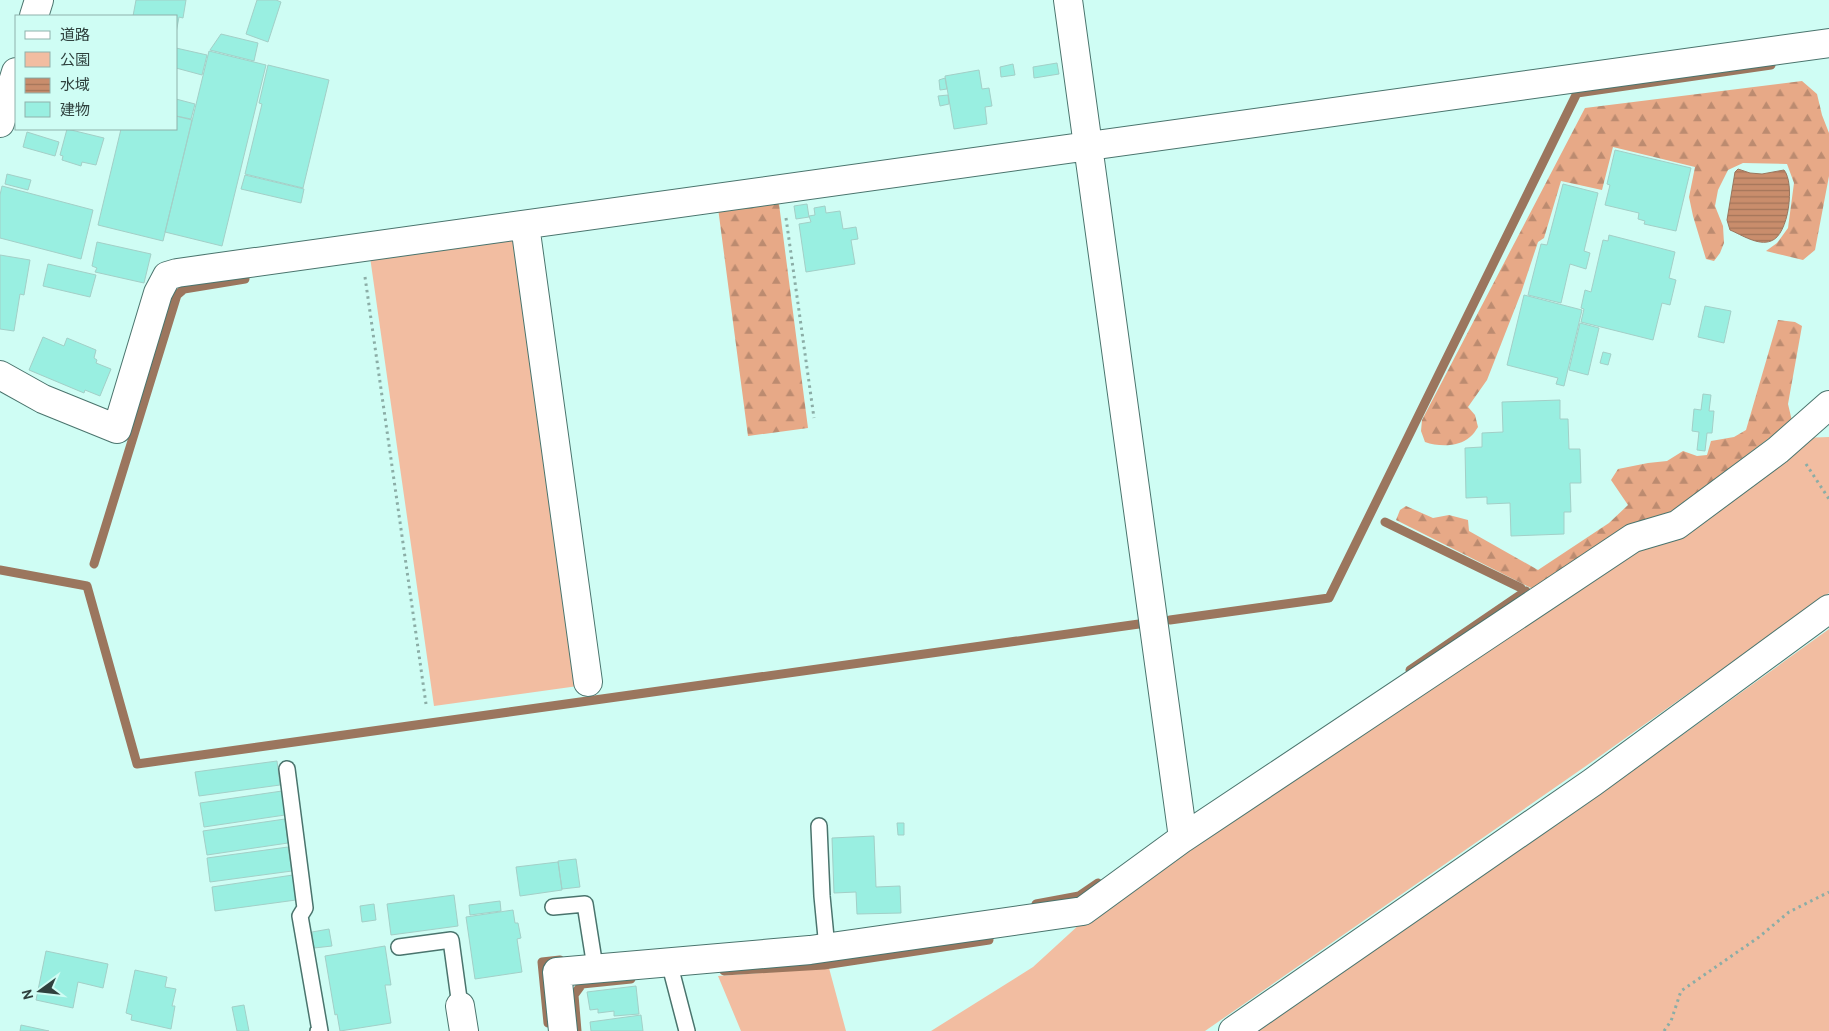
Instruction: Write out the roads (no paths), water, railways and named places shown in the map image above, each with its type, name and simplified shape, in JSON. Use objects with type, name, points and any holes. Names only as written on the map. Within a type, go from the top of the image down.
[{"type":"street","points":[[34,15],[39,0]]},
{"type":"street","points":[[1068,0],[1183,838]]},
{"type":"street","points":[[0,375],[43,399],[117,429],[158,294],[167,276],[177,273],[1829,43]]},
{"type":"street","points":[[0,123],[15,75]]},
{"type":"street","points":[[525,225],[588,682]]},
{"type":"street","points":[[562,1031],[557,972],[595,967],[827,948],[1083,910],[1183,838],[1633,538],[1677,525],[1790,440],[1829,406]]},
{"type":"street","points":[[1233,1031],[1593,782],[1829,609]]},
{"type":"lane","points":[[287,769],[305,908],[300,916],[320,1030],[318,1031]]},
{"type":"lane","points":[[819,826],[822,896],[827,948]]},
{"type":"lane","points":[[553,907],[585,904],[595,967]]},
{"type":"lane","points":[[399,947],[451,940],[462,1018]]},
{"type":"lane","points":[[670,962],[687,1031]]},
{"type":"water","points":[[1738,169],[1762,174],[1784,170],[1789,186],[1786,219],[1777,237],[1771,241],[1755,241],[1730,230],[1727,220],[1735,172]]},
{"type":"waterway","points":[[1170,620],[1329,598],[1577,93],[1771,65]]},
{"type":"waterway","points":[[94,564],[177,295],[184,289],[245,279]]},
{"type":"waterway","points":[[1385,522],[1521,588]]},
{"type":"waterway","points":[[0,570],[87,586],[137,764],[1139,624]]},
{"type":"waterway","points":[[1410,670],[1526,591]]},
{"type":"waterway","points":[[1036,904],[1079,896],[1098,883]]},
{"type":"waterway","points":[[724,971],[824,965],[989,940]]},
{"type":"waterway","points":[[548,1023],[542,962],[560,960]]},
{"type":"waterway","points":[[577,1031],[574,995],[582,984],[631,979]]}]
